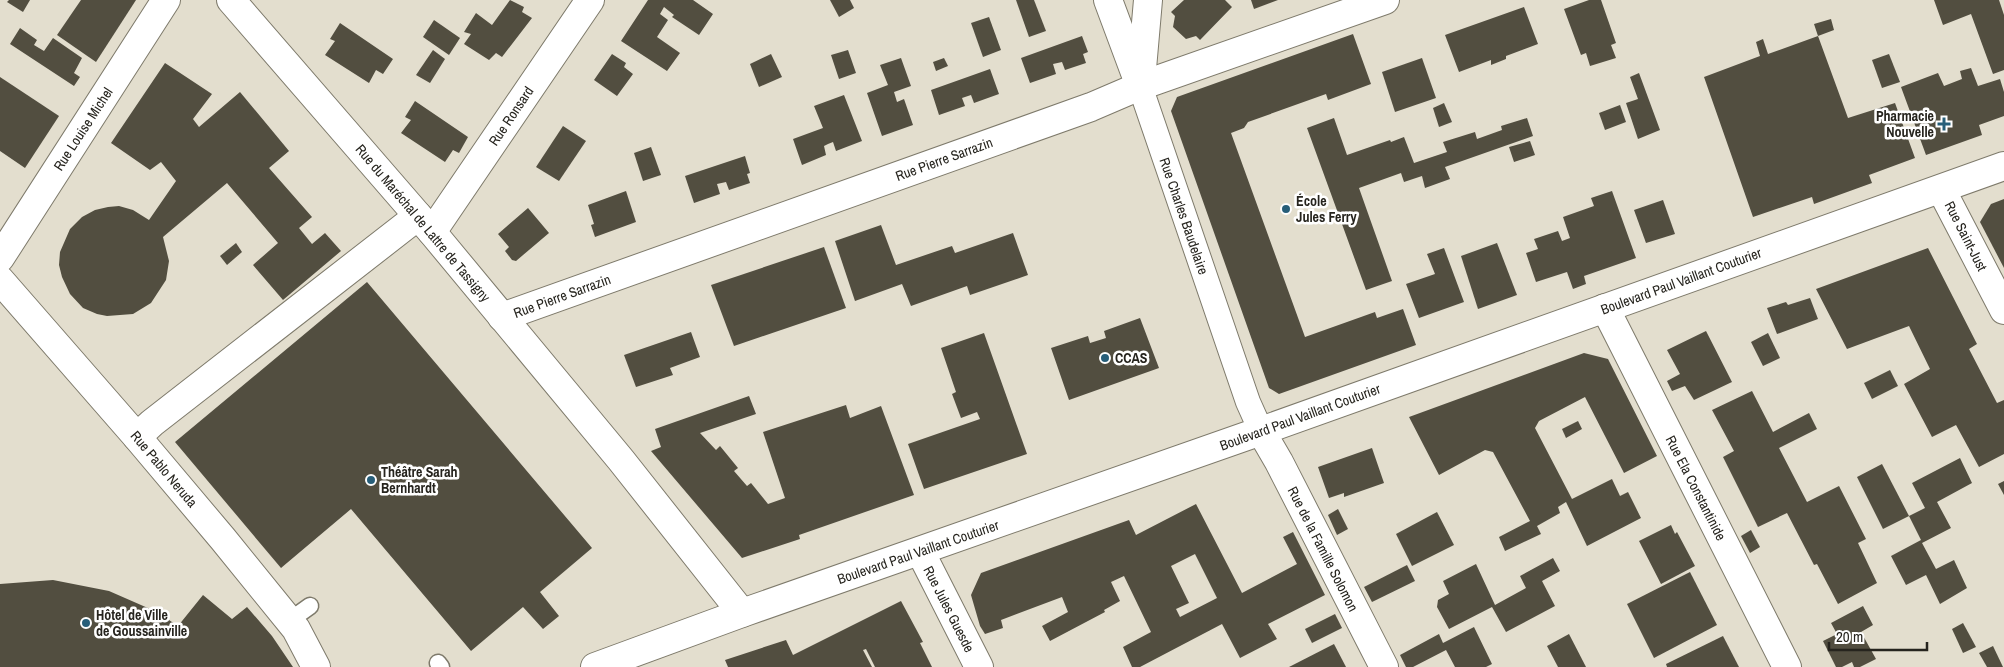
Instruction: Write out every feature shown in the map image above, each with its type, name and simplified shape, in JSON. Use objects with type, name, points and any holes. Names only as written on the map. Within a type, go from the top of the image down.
[{"type":"street","name":"Rue Louise Michel","points":[[0,258],[166,0]]},
{"type":"street","name":"Rue du Maréchal de Lattre de Tassigny","points":[[231,0],[425,224],[621,460],[742,613]]},
{"type":"street","name":"Rue Ronsard","points":[[137,437],[152,423],[425,224],[590,0]]},
{"type":"street","name":"Rue Charles Baudelaire","points":[[1108,0],[1140,86],[1248,402],[1261,431]]},
{"type":"street","points":[[1140,86],[1148,0]]},
{"type":"street","name":"Rue Pierre Sarrazin","points":[[502,317],[1091,107],[1140,86],[1385,0]]},
{"type":"street","name":"Boulevard Paul Vaillant Couturier","points":[[595,667],[742,613],[1261,431],[2004,166]]},
{"type":"street","name":"Rue Saint-Just","points":[[1941,189],[2004,310]]},
{"type":"street","name":"Rue Pablo Neruda","points":[[0,280],[137,437],[300,614],[316,667]]},
{"type":"street","name":"Rue Ela Constantinide","points":[[1605,308],[1787,667]]},
{"type":"street","name":"Rue de la Famille Solomon","points":[[1261,431],[1279,462],[1384,667]]},
{"type":"street","name":"Rue Jules Guesde","points":[[920,551],[979,667]]},
{"type":"building","points":[[9,0],[30,0],[23,12],[7,2]]},
{"type":"building","points":[[81,0],[136,0],[96,62],[57,35]]},
{"type":"building","points":[[510,0],[524,7],[522,12],[532,18],[502,57],[496,53],[489,60],[464,44],[471,34],[464,32],[476,13],[492,25]]},
{"type":"building","points":[[648,0],[693,0],[713,14],[699,35],[672,17],[674,15],[664,7],[660,14],[668,20],[657,37],[680,53],[667,71],[621,41]]},
{"type":"building","points":[[830,0],[850,0],[854,8],[839,17]]},
{"type":"building","points":[[1016,0],[1034,0],[1046,31],[1029,37]]},
{"type":"building","points":[[1184,0],[1225,0],[1232,7],[1200,40],[1196,36],[1186,39],[1173,27],[1175,16],[1171,12]]},
{"type":"building","points":[[1251,0],[1278,0],[1254,9]]},
{"type":"building","points":[[1589,0],[1601,0],[1616,43],[1611,45],[1616,58],[1590,66],[1586,53],[1581,55],[1564,9]]},
{"type":"building","points":[[1934,0],[1999,0],[2004,15],[2004,70],[1993,74],[1971,14],[1943,25]]},
{"type":"building","points":[[1524,7],[1538,44],[1506,56],[1506,59],[1491,65],[1491,60],[1459,72],[1445,35]]},
{"type":"building","points":[[989,17],[1001,50],[983,57],[971,23]]},
{"type":"building","points":[[1831,19],[1834,30],[1818,36],[1814,24]]},
{"type":"building","points":[[434,20],[460,38],[449,55],[423,37]]},
{"type":"building","points":[[340,23],[393,59],[383,74],[376,70],[369,83],[325,55],[335,41],[330,39]]},
{"type":"building","points":[[20,28],[37,40],[34,45],[44,51],[53,38],[82,58],[74,73],[80,77],[74,86],[10,44]]},
{"type":"building","points":[[1353,34],[1371,84],[1328,100],[1326,94],[1248,122],[1244,128],[1231,133],[1305,337],[1375,312],[1377,318],[1403,309],[1416,345],[1279,394],[1269,388],[1171,111],[1177,97]]},
{"type":"building","points":[[1082,36],[1088,52],[1083,54],[1086,63],[1065,70],[1062,62],[1053,64],[1056,74],[1030,83],[1021,58]]},
{"type":"building","points":[[1818,36],[1848,118],[1895,103],[1915,158],[1869,175],[1872,183],[1814,204],[1812,197],[1753,217],[1704,77],[1760,56],[1756,42],[1763,39],[1768,54]]},
{"type":"building","points":[[433,50],[445,59],[430,83],[416,75]]},
{"type":"building","points":[[848,50],[856,73],[839,79],[831,55]]},
{"type":"building","points":[[612,54],[626,63],[624,67],[633,74],[617,96],[594,80]]},
{"type":"building","points":[[771,54],[782,77],[759,87],[750,64]]},
{"type":"building","points":[[1889,54],[1900,82],[1882,88],[1872,60]]},
{"type":"building","points":[[901,58],[911,86],[894,92],[897,102],[904,99],[913,125],[882,136],[867,93],[888,85],[880,65]]},
{"type":"building","points":[[944,58],[948,66],[936,71],[933,62]]},
{"type":"building","points":[[1422,58],[1436,98],[1395,112],[1382,72]]},
{"type":"building","points":[[165,63],[212,94],[193,119],[199,127],[240,92],[289,151],[269,168],[312,217],[299,228],[312,244],[325,233],[341,251],[283,300],[253,265],[278,243],[227,183],[163,237],[169,261],[166,280],[151,303],[133,314],[107,316],[83,308],[70,294],[59,265],[60,252],[70,229],[82,217],[95,210],[108,207],[119,206],[133,210],[149,220],[176,181],[161,162],[150,170],[111,143]]},
{"type":"building","points":[[1971,68],[1978,86],[2000,79],[2004,92],[2004,116],[1979,125],[1982,135],[1926,155],[1901,87],[1938,73],[1944,86],[1962,79],[1960,71]]},
{"type":"building","points":[[990,69],[999,94],[974,103],[971,95],[962,98],[965,106],[939,115],[931,90]]},
{"type":"building","points":[[1639,73],[1660,130],[1638,139],[1626,103],[1638,99],[1630,77]]},
{"type":"building","points":[[0,77],[59,116],[25,168],[0,151]]},
{"type":"building","points":[[844,95],[862,141],[836,151],[833,142],[824,146],[826,155],[802,165],[793,139],[823,128],[814,106]]},
{"type":"building","points":[[415,101],[468,137],[459,153],[453,150],[445,162],[401,133],[411,120],[405,117]]},
{"type":"building","points":[[1444,103],[1452,122],[1439,127],[1433,108]]},
{"type":"building","points":[[1620,105],[1626,122],[1605,130],[1599,113]]},
{"type":"building","points":[[1334,118],[1347,155],[1404,137],[1414,163],[1447,152],[1443,142],[1475,132],[1477,139],[1502,130],[1501,126],[1527,118],[1533,136],[1445,167],[1450,179],[1425,188],[1422,176],[1404,182],[1401,173],[1359,188],[1392,281],[1366,290],[1307,128]]},
{"type":"building","points":[[563,126],[586,141],[559,181],[536,167]]},
{"type":"building","points":[[1530,141],[1535,155],[1514,162],[1509,147]]},
{"type":"building","points":[[651,147],[661,175],[643,181],[634,153]]},
{"type":"building","points":[[745,156],[750,173],[747,174],[750,183],[729,190],[726,182],[717,184],[720,194],[694,203],[685,176]]},
{"type":"building","points":[[626,191],[636,222],[595,237],[591,225],[594,224],[588,205]]},
{"type":"building","points":[[1612,191],[1636,258],[1584,276],[1586,284],[1573,289],[1567,272],[1536,282],[1526,253],[1538,249],[1534,239],[1558,231],[1562,241],[1570,238],[1563,217],[1594,206],[1591,198]]},
{"type":"building","points":[[2004,199],[2004,268],[1980,222],[1991,204]]},
{"type":"building","points":[[1663,200],[1675,234],[1646,243],[1634,210]]},
{"type":"building","points":[[528,208],[549,233],[516,261],[512,260],[505,251],[509,247],[498,234]]},
{"type":"building","points":[[881,225],[896,265],[952,246],[955,253],[1013,233],[1028,275],[970,295],[967,286],[911,306],[902,284],[855,301],[835,241]]},
{"type":"building","points":[[236,243],[242,252],[227,265],[220,256]]},
{"type":"building","points":[[1497,243],[1517,295],[1478,309],[1461,256]]},
{"type":"building","points":[[824,247],[846,308],[734,346],[711,285]]},
{"type":"building","points":[[1444,248],[1464,302],[1419,318],[1406,284],[1435,274],[1427,254]]},
{"type":"building","points":[[1928,248],[1977,344],[1969,349],[1997,403],[2004,400],[2004,454],[1979,467],[1956,425],[1932,437],[1904,384],[1930,369],[1909,326],[1847,349],[1816,289]]},
{"type":"building","name":"Théâtre Sarah Bernhardt","points":[[367,282],[592,548],[540,592],[559,616],[543,629],[523,607],[471,651],[351,509],[281,568],[175,442]]},
{"type":"building","points":[[1810,298],[1818,319],[1777,334],[1767,308],[1786,302],[1788,305]]},
{"type":"building","name":"CCAS","points":[[1140,318],[1159,368],[1069,400],[1051,348],[1088,336],[1090,343],[1106,338],[1104,331]]},
{"type":"building","points":[[1706,331],[1732,382],[1694,400],[1685,386],[1672,391],[1667,381],[1680,374],[1667,350]]},
{"type":"building","points":[[691,332],[700,357],[670,368],[673,375],[636,387],[624,355]]},
{"type":"building","points":[[984,333],[1027,454],[924,489],[908,444],[980,419],[977,412],[961,418],[952,394],[956,392],[941,348]]},
{"type":"building","points":[[1768,333],[1780,358],[1763,366],[1751,342]]},
{"type":"building","points":[[1584,353],[1608,359],[1657,456],[1624,473],[1585,397],[1539,421],[1535,428],[1572,499],[1612,479],[1620,496],[1628,492],[1641,518],[1587,546],[1566,502],[1558,507],[1560,513],[1537,526],[1541,534],[1505,551],[1499,537],[1530,521],[1493,452],[1485,450],[1439,475],[1409,417]]},
{"type":"building","points":[[1890,370],[1898,386],[1872,399],[1864,383]]},
{"type":"building","points":[[1752,391],[1773,432],[1809,413],[1817,429],[1779,448],[1807,502],[1839,486],[1866,539],[1858,543],[1877,583],[1838,604],[1817,564],[1814,565],[1787,513],[1758,527],[1723,457],[1734,451],[1712,410]]},
{"type":"building","points":[[749,396],[756,414],[700,433],[716,450],[720,446],[738,468],[734,471],[747,486],[751,483],[768,504],[785,498],[763,432],[846,405],[850,418],[881,406],[914,495],[799,535],[800,539],[742,558],[651,451],[661,447],[655,429]]},
{"type":"building","points":[[1578,421],[1582,429],[1566,438],[1562,429]]},
{"type":"building","points":[[1372,448],[1384,483],[1344,497],[1344,493],[1329,498],[1318,467]]},
{"type":"building","points":[[1960,458],[1972,483],[1937,502],[1951,528],[1922,543],[1936,569],[1954,560],[1967,588],[1940,604],[1926,575],[1906,585],[1891,556],[1921,540],[1909,516],[1925,508],[1912,483]]},
{"type":"building","points":[[1882,464],[1909,516],[1883,529],[1857,477]]},
{"type":"building","points":[[2004,481],[2004,495],[1998,484]]},
{"type":"building","points":[[1196,504],[1242,593],[1297,564],[1283,537],[1293,532],[1325,595],[1268,624],[1277,639],[1240,658],[1222,624],[1140,667],[1132,667],[1123,647],[1151,632],[1124,576],[1111,582],[1120,601],[1104,610],[1105,612],[1050,641],[1042,626],[1068,612],[1062,597],[1001,620],[1003,628],[985,634],[980,626],[971,595],[981,573],[1129,520],[1136,535]],"holes":[[[1195,554],[1217,598],[1180,617],[1176,609],[1189,603],[1171,566]]]},
{"type":"building","points":[[1338,509],[1348,529],[1337,535],[1328,515]]},
{"type":"building","points":[[1437,512],[1454,545],[1412,566],[1396,534]]},
{"type":"building","points":[[1671,525],[1675,534],[1677,532],[1695,566],[1661,584],[1639,541]]},
{"type":"building","points":[[1751,530],[1760,547],[1750,553],[1741,536]]},
{"type":"building","points":[[1553,558],[1560,571],[1542,581],[1555,606],[1506,632],[1492,607],[1449,629],[1437,607],[1438,600],[1449,594],[1443,581],[1476,564],[1495,605],[1526,588],[1520,576]]},
{"type":"building","points":[[1407,565],[1415,581],[1372,602],[1364,587]]},
{"type":"building","points":[[1690,572],[1717,625],[1654,658],[1627,604]]},
{"type":"building","name":"Hôtel de Ville de Goussainville","points":[[53,580],[109,591],[157,612],[178,626],[203,595],[232,619],[247,607],[272,636],[293,667],[0,667],[0,584]]},
{"type":"building","points":[[901,601],[923,642],[920,643],[932,667],[875,667],[866,649],[863,650],[872,667],[728,667],[725,660],[786,640],[793,655]]},
{"type":"building","points":[[1863,606],[1873,625],[1861,632],[1876,659],[1860,667],[1854,667],[1852,662],[1842,667],[1836,667],[1823,641],[1837,634],[1831,623]]},
{"type":"building","points":[[1335,614],[1342,628],[1312,643],[1305,629]]},
{"type":"building","points":[[1963,623],[1976,647],[1963,653],[1952,629]]},
{"type":"building","points":[[1474,627],[1492,664],[1486,667],[1455,667],[1446,650],[1413,667],[1406,667],[1400,655],[1439,634],[1443,643]]},
{"type":"building","points":[[1569,634],[1586,667],[1558,667],[1547,646]]},
{"type":"building","points":[[1723,636],[1739,667],[1667,667],[1666,664]]},
{"type":"building","points":[[1334,644],[1346,667],[1289,667]]},
{"type":"building","points":[[1993,646],[2003,667],[1987,667],[1979,653]]},
{"type":"place","name":"Pharmacie Nouvelle","points":[[1944,124]]},
{"type":"place","name":"École Jules Ferry","points":[[1286,209]]},
{"type":"place","name":"CCAS","points":[[1105,358]]},
{"type":"place","name":"Théâtre Sarah Bernhardt","points":[[371,480]]},
{"type":"place","name":"Hôtel de Ville de Goussainville","points":[[86,623]]}]
